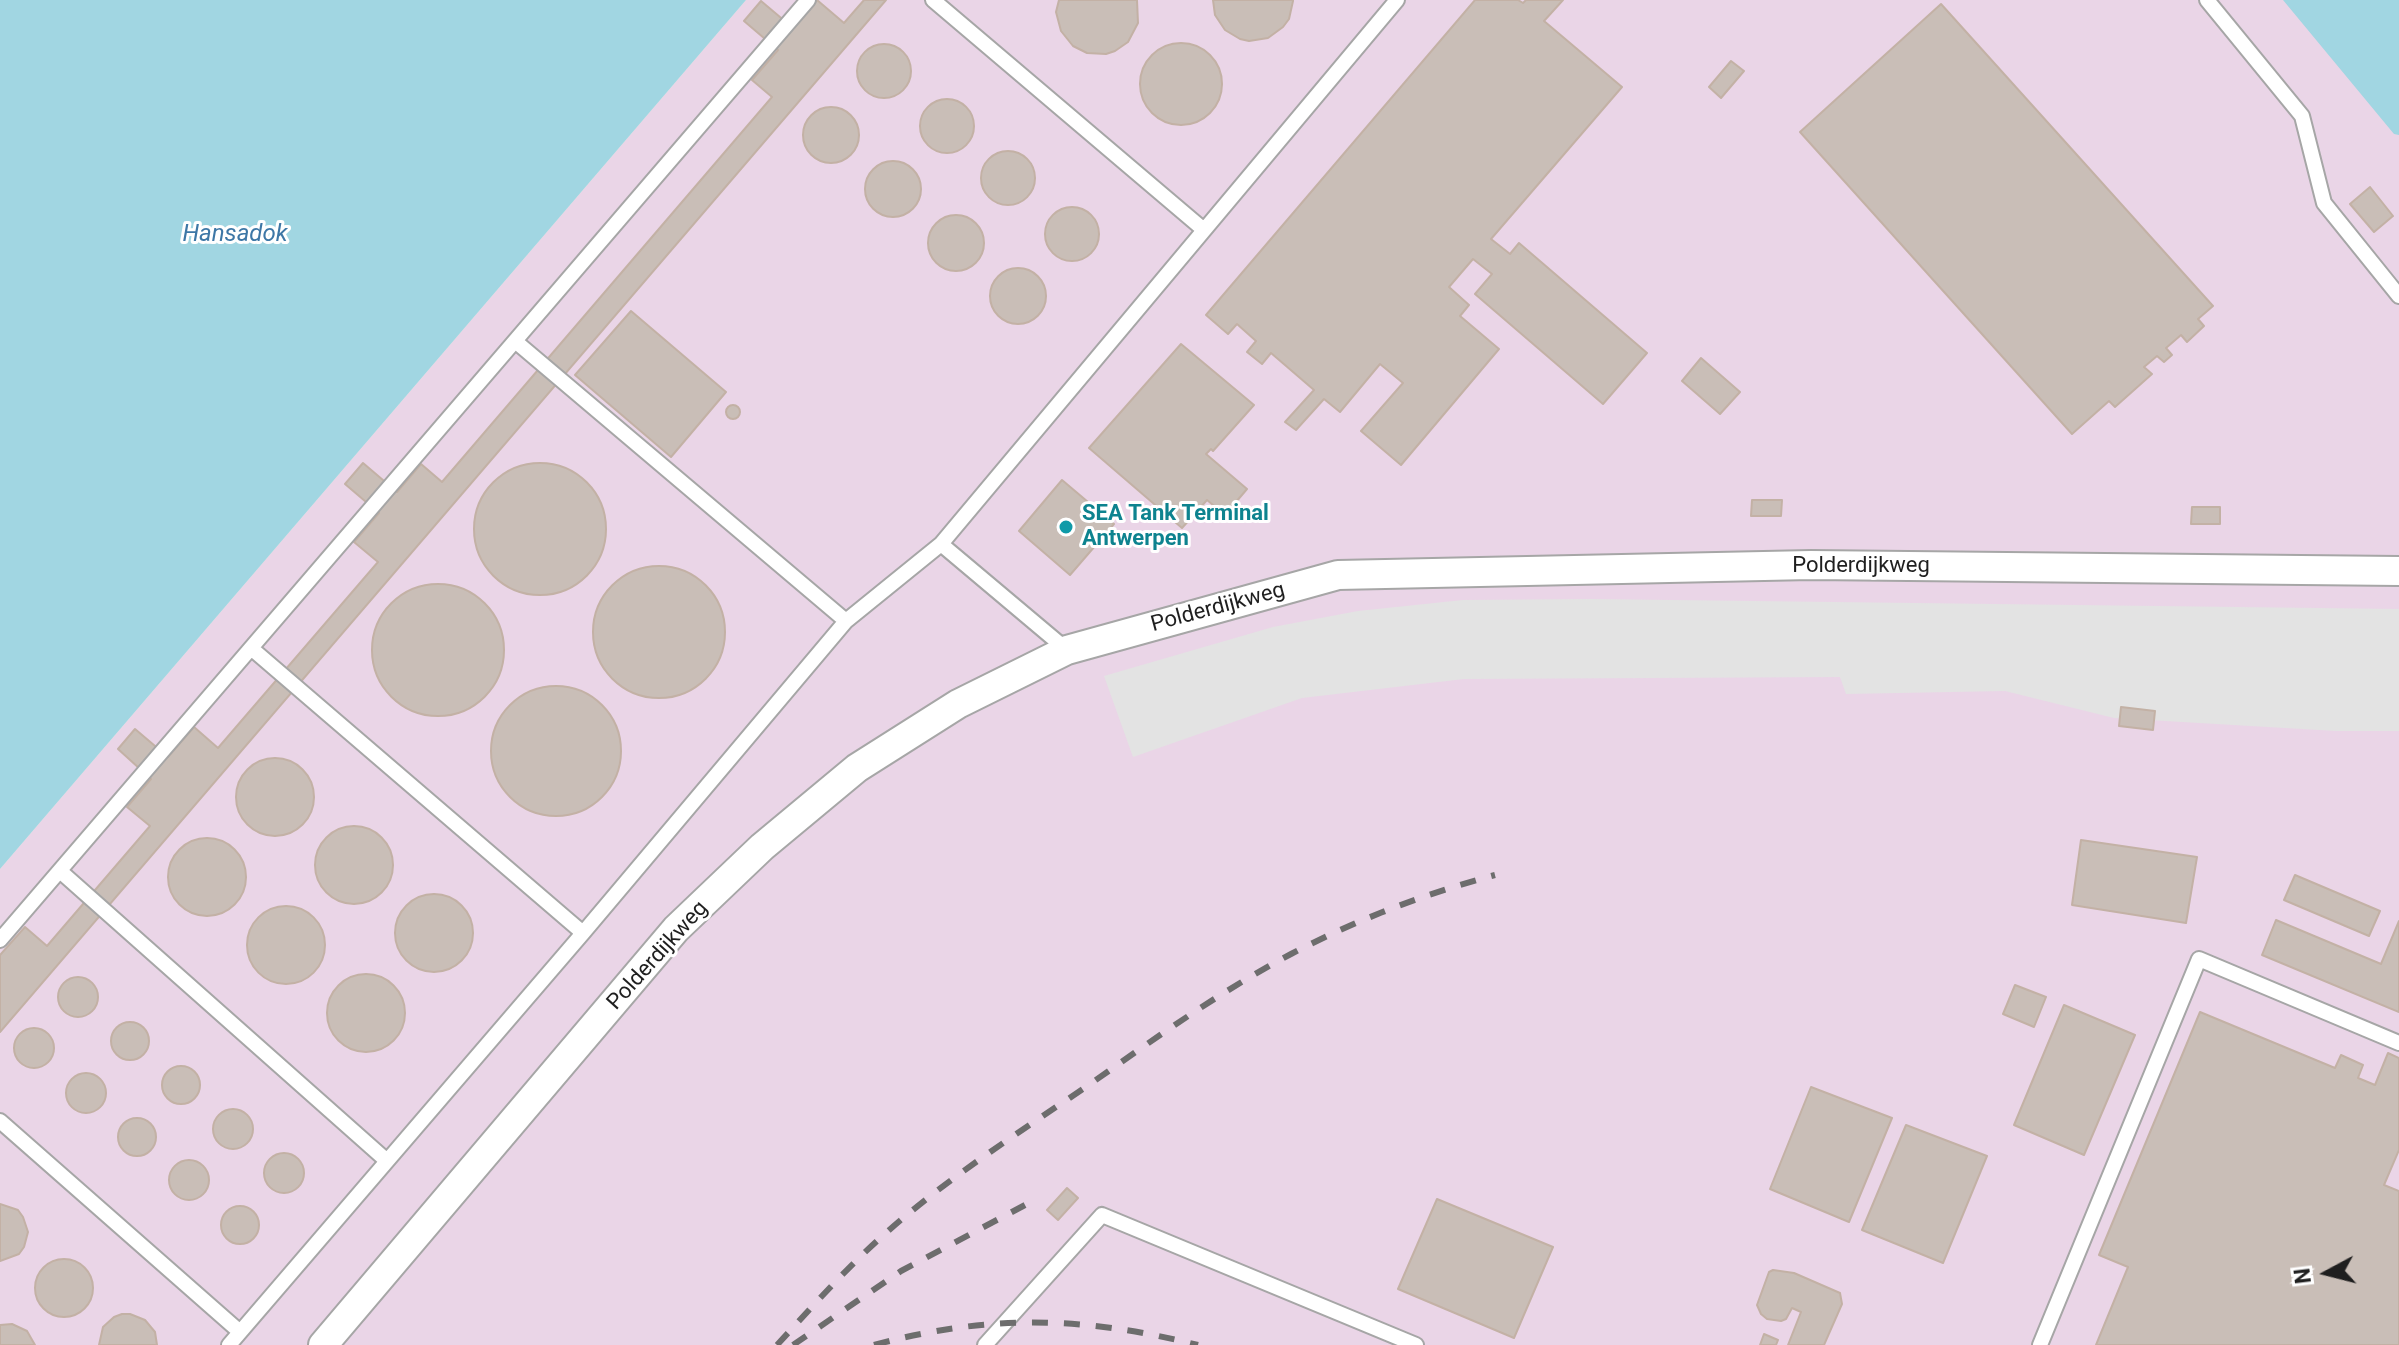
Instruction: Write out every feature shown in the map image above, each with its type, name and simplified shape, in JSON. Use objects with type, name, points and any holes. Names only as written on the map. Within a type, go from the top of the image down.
[{"type":"street","name":"Polderdijkweg","points":[[323,1345],[676,929],[762,847],[857,768],[958,704],[1067,650],[1338,575],[1811,565],[2399,571]]},
{"type":"lane","points":[[0,940],[808,0]]},
{"type":"lane","points":[[933,0],[1204,230]]},
{"type":"lane","points":[[229,1345],[846,621],[941,544],[1397,0]]},
{"type":"lane","points":[[2207,0],[2302,116],[2324,203],[2399,296]]},
{"type":"lane","points":[[515,341],[846,621]]},
{"type":"lane","points":[[941,544],[1067,650]]},
{"type":"lane","points":[[251,648],[583,933]]},
{"type":"lane","points":[[60,871],[387,1161]]},
{"type":"lane","points":[[2040,1345],[2199,959],[2399,1043]]},
{"type":"lane","points":[[0,1121],[240,1332]]},
{"type":"lane","points":[[985,1345],[1102,1215],[1416,1345]]},
{"type":"shaded area","points":[[746,0],[2399,0],[2399,1345],[0,1345],[0,869]]},
{"type":"shaded area","points":[[1463,600],[2399,609],[2399,731],[2336,731],[2114,718],[2005,691],[1846,694],[1840,677],[1464,679],[1302,698],[1133,757],[1104,676],[1273,627],[1358,611]]},
{"type":"water","name":"Hansadok","points":[[0,0],[746,0],[0,869]]},
{"type":"water","points":[[2283,0],[2399,0],[2399,135],[2394,134]]},
{"type":"building","points":[[817,0],[844,23],[864,0],[886,0],[0,1032],[0,955],[25,927],[47,946],[150,826],[127,807],[151,779],[118,749],[135,729],[168,757],[194,727],[218,748],[378,562],[354,542],[379,513],[345,484],[363,463],[397,492],[421,464],[442,482],[772,97],[752,80],[778,50],[744,21],[761,1],[793,28]]},
{"type":"building","points":[[1059,0],[1137,0],[1138,23],[1128,42],[1115,51],[1087,53],[1073,46],[1061,31],[1056,12]]},
{"type":"building","points":[[1213,0],[1293,1],[1289,19],[1283,27],[1268,38],[1249,41],[1225,30],[1215,15]]},
{"type":"building","points":[[1475,0],[1518,0],[1523,3],[1526,0],[1563,0],[1544,21],[1622,87],[1491,239],[1510,254],[1519,243],[1647,353],[1603,404],[1475,294],[1492,274],[1473,259],[1449,287],[1469,305],[1460,316],[1499,349],[1401,465],[1361,431],[1403,383],[1380,364],[1340,412],[1324,399],[1296,430],[1285,422],[1314,390],[1271,353],[1262,364],[1247,352],[1256,341],[1237,324],[1228,334],[1206,315]]},
{"type":"building","points":[[1941,4],[2213,306],[2198,319],[2204,326],[2187,342],[2181,335],[2166,348],[2172,355],[2164,362],[2157,356],[2144,367],[2152,374],[2115,407],[2109,401],[2072,434],[1800,132]]},
{"type":"building","points":[[1181,43],[1197,46],[1210,55],[1219,68],[1222,84],[1219,100],[1210,113],[1197,122],[1181,125],[1165,122],[1152,113],[1143,100],[1140,84],[1143,68],[1152,55],[1165,46]]},
{"type":"building","points":[[884,44],[895,46],[903,52],[909,60],[909,82],[903,90],[895,96],[884,98],[873,96],[865,90],[859,82],[857,71],[859,60],[865,52],[873,46]]},
{"type":"building","points":[[1731,61],[1744,71],[1721,98],[1709,87]]},
{"type":"building","points":[[947,99],[966,107],[974,126],[966,145],[947,153],[928,145],[920,126],[928,107]]},
{"type":"building","points":[[831,107],[851,115],[859,135],[851,155],[831,163],[811,155],[803,135],[811,115]]},
{"type":"building","points":[[1008,151],[1027,159],[1035,178],[1027,197],[1008,205],[989,197],[981,178],[989,159]]},
{"type":"building","points":[[893,161],[913,169],[921,189],[913,209],[893,217],[873,209],[865,189],[873,169]]},
{"type":"building","points":[[2370,187],[2393,216],[2374,232],[2350,204]]},
{"type":"building","points":[[1072,207],[1091,215],[1099,234],[1091,253],[1072,261],[1053,253],[1045,234],[1053,215]]},
{"type":"building","points":[[956,215],[975,224],[984,243],[975,262],[956,271],[937,262],[928,243],[937,224]]},
{"type":"building","points":[[1018,268],[1037,277],[1046,296],[1037,315],[1018,324],[999,315],[990,296],[999,277]]},
{"type":"building","points":[[631,311],[726,392],[671,457],[575,375]]},
{"type":"building","points":[[1181,344],[1254,405],[1213,451],[1211,449],[1206,454],[1247,489],[1225,515],[1207,500],[1182,528],[1089,448]]},
{"type":"building","points":[[1701,358],[1740,392],[1720,414],[1682,381]]},
{"type":"building","points":[[733,405],[740,412],[733,419],[726,412]]},
{"type":"building","points":[[540,463],[565,468],[586,483],[601,504],[606,529],[601,554],[586,575],[565,590],[540,595],[515,590],[494,575],[479,554],[474,529],[479,504],[494,483],[515,468]]},
{"type":"building","name":"SEA Tank Terminal Antwerpen","points":[[1062,480],[1114,524],[1070,575],[1019,531]]},
{"type":"building","points":[[1752,500],[1782,500],[1781,516],[1751,516]]},
{"type":"building","points":[[2192,507],[2220,507],[2220,524],[2191,524]]},
{"type":"building","points":[[659,566],[684,571],[705,586],[720,607],[725,632],[720,657],[705,678],[684,693],[659,698],[634,693],[613,678],[598,657],[593,632],[598,607],[613,586],[634,571]]},
{"type":"building","points":[[438,584],[463,589],[485,603],[499,625],[504,650],[499,675],[485,697],[463,711],[438,716],[413,711],[391,697],[377,675],[372,650],[377,625],[391,603],[413,589]]},
{"type":"building","points":[[556,686],[581,691],[602,705],[616,726],[621,751],[616,776],[602,797],[581,811],[556,816],[531,811],[510,797],[496,776],[491,751],[496,726],[510,705],[531,691]]},
{"type":"building","points":[[2121,707],[2155,711],[2153,730],[2119,726]]},
{"type":"building","points":[[275,758],[290,761],[307,775],[314,797],[311,812],[297,829],[275,836],[260,833],[243,819],[236,797],[239,782],[253,765]]},
{"type":"building","points":[[354,826],[369,829],[386,843],[393,865],[390,880],[376,897],[354,904],[339,901],[322,887],[315,865],[318,850],[332,833]]},
{"type":"building","points":[[207,838],[222,841],[235,849],[243,862],[246,877],[243,892],[235,905],[222,913],[207,916],[192,913],[179,905],[171,892],[168,877],[171,862],[179,849],[192,841]]},
{"type":"building","points":[[2081,840],[2197,857],[2186,923],[2072,905]]},
{"type":"building","points":[[2295,875],[2380,911],[2369,936],[2284,900]]},
{"type":"building","points":[[434,894],[449,897],[462,905],[470,918],[473,933],[470,948],[462,961],[449,969],[434,972],[419,969],[406,961],[398,948],[395,933],[398,918],[406,905],[419,897]]},
{"type":"building","points":[[286,906],[301,909],[314,917],[322,930],[325,945],[322,960],[314,973],[301,981],[286,984],[271,981],[258,973],[250,960],[247,945],[250,930],[258,917],[271,909]]},
{"type":"building","points":[[2276,920],[2381,964],[2399,921],[2399,1012],[2262,955]]},
{"type":"building","points":[[366,974],[381,977],[394,985],[402,998],[405,1013],[402,1028],[394,1041],[381,1049],[366,1052],[351,1049],[338,1041],[330,1028],[327,1013],[330,998],[338,985],[351,977]]},
{"type":"building","points":[[78,977],[92,983],[98,997],[92,1011],[78,1017],[64,1011],[58,997],[64,983]]},
{"type":"building","points":[[2015,985],[2046,997],[2034,1027],[2003,1014]]},
{"type":"building","points":[[2064,1005],[2135,1035],[2084,1155],[2014,1125]]},
{"type":"building","points":[[2200,1012],[2335,1068],[2341,1055],[2363,1065],[2358,1078],[2375,1085],[2388,1053],[2399,1058],[2399,1150],[2384,1185],[2399,1191],[2399,1345],[2096,1345],[2128,1267],[2099,1255]]},
{"type":"building","points":[[130,1022],[144,1027],[149,1041],[144,1055],[130,1060],[116,1055],[111,1041],[116,1027]]},
{"type":"building","points":[[34,1028],[48,1034],[54,1048],[48,1062],[34,1068],[20,1062],[14,1048],[20,1034]]},
{"type":"building","points":[[181,1066],[194,1072],[200,1085],[194,1098],[181,1104],[168,1098],[162,1085],[168,1072]]},
{"type":"building","points":[[86,1073],[100,1079],[106,1093],[100,1107],[86,1113],[72,1107],[66,1093],[72,1079]]},
{"type":"building","points":[[1811,1087],[1892,1118],[1849,1222],[1770,1189]]},
{"type":"building","points":[[233,1109],[247,1115],[253,1129],[247,1143],[233,1149],[219,1143],[213,1129],[219,1115]]},
{"type":"building","points":[[137,1118],[151,1123],[156,1137],[151,1151],[137,1156],[123,1151],[118,1137],[123,1123]]},
{"type":"building","points":[[1906,1125],[1987,1156],[1943,1263],[1862,1230]]},
{"type":"building","points":[[284,1153],[298,1159],[304,1173],[298,1187],[284,1193],[270,1187],[264,1173],[270,1159]]},
{"type":"building","points":[[189,1160],[203,1166],[209,1180],[203,1194],[189,1200],[175,1194],[169,1180],[175,1166]]},
{"type":"building","points":[[1067,1188],[1078,1198],[1058,1220],[1047,1210]]},
{"type":"building","points":[[1437,1199],[1553,1247],[1514,1338],[1398,1289]]},
{"type":"building","points":[[0,1204],[18,1210],[28,1232],[19,1254],[0,1261]]},
{"type":"building","points":[[240,1206],[254,1211],[259,1225],[254,1239],[240,1244],[226,1239],[221,1225],[226,1211]]},
{"type":"building","points":[[64,1259],[84,1268],[93,1288],[84,1308],[64,1317],[44,1308],[35,1288],[44,1268]]},
{"type":"building","points":[[1769,1272],[1794,1273],[1840,1293],[1842,1304],[1824,1345],[1788,1345],[1801,1312],[1792,1308],[1786,1319],[1781,1321],[1767,1319],[1761,1314],[1757,1305]]},
{"type":"building","points":[[122,1314],[145,1320],[155,1332],[157,1345],[99,1345],[103,1327]]},
{"type":"building","points":[[12,1324],[27,1331],[35,1345],[0,1345],[0,1325]]},
{"type":"building","points":[[1764,1334],[1778,1340],[1776,1345],[1760,1345]]},
{"type":"railway","points":[[777,1345],[830,1287],[911,1211],[987,1154],[1190,1015],[1265,968],[1340,930],[1416,899],[1495,875]]},
{"type":"railway","points":[[793,1345],[901,1271],[1025,1205]]},
{"type":"railway","points":[[874,1345],[957,1328],[1036,1322],[1115,1328],[1198,1345]]},
{"type":"place","name":"SEA Tank Terminal Antwerpen","points":[[1066,527]]}]
